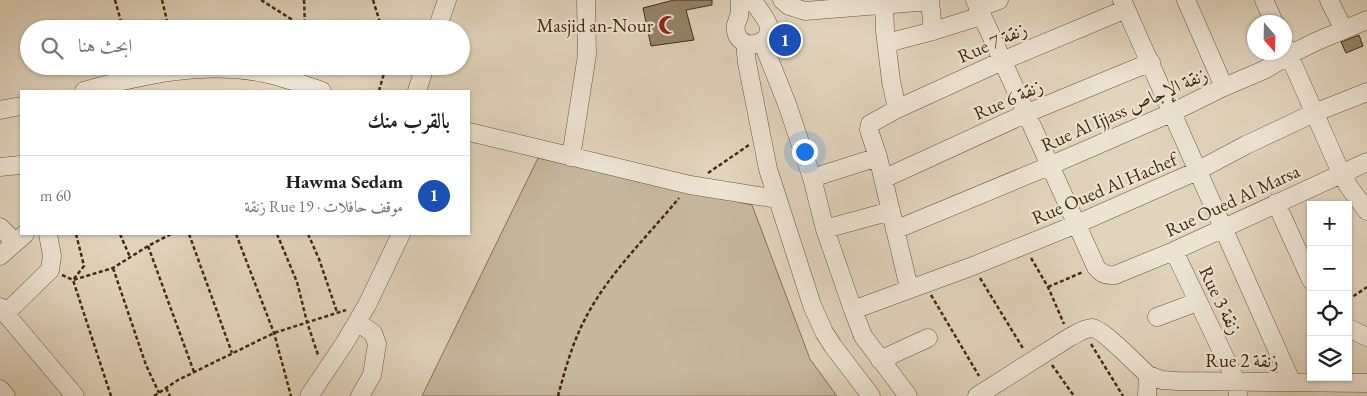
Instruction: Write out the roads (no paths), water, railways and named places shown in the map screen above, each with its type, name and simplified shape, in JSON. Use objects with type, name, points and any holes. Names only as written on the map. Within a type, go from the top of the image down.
[{"type":"street","points":[[440,20],[447,0]]},
{"type":"street","points":[[571,158],[587,55],[586,0]]},
{"type":"street","points":[[740,0],[739,18],[735,27],[736,32],[738,37],[754,42],[787,104],[812,178],[825,229],[864,336],[908,396]]},
{"type":"street","points":[[782,0],[789,6],[805,11],[884,2],[930,0],[933,31]]},
{"type":"street","points":[[887,43],[961,22],[978,8],[999,0]]},
{"type":"street","points":[[1186,0],[1224,87]]},
{"type":"street","points":[[1264,0],[1271,15]]},
{"type":"street","points":[[1329,0],[1344,30]]},
{"type":"street","points":[[884,2],[891,80],[897,109]]},
{"type":"street","points":[[1124,4],[1291,382]]},
{"type":"street","name":"Rue 7 زنقة","points":[[878,158],[869,129],[870,124],[897,109],[1124,4]]},
{"type":"street","points":[[739,18],[746,12],[755,12],[756,6]]},
{"type":"street","points":[[756,6],[769,26],[768,32],[754,42],[747,64],[768,169],[799,270],[817,319],[833,346],[871,396]]},
{"type":"street","points":[[978,8],[1077,224]]},
{"type":"street","name":"Rue Al Ijjass زنقة الإجاص","points":[[1292,48],[1367,20]]},
{"type":"street","name":"Rue Al Ijjass زنقة الإجاص","points":[[895,230],[1171,113],[1264,70],[1276,60]]},
{"type":"street","points":[[1291,60],[1341,173],[1349,187],[1367,210]]},
{"type":"street","name":"Rue 6 زنقة","points":[[883,179],[1025,114],[1151,62]]},
{"type":"street","points":[[88,90],[151,75]]},
{"type":"street","points":[[270,75],[319,90]]},
{"type":"street","points":[[417,90],[422,75]]},
{"type":"street","name":"Rue Oued Al Hachef","points":[[853,310],[972,266],[1077,224],[1197,171],[1246,145],[1314,113],[1367,92]]},
{"type":"street","points":[[0,110],[20,106]]},
{"type":"street","points":[[470,132],[690,185],[778,199]]},
{"type":"street","points":[[812,178],[878,158],[895,230],[917,286]]},
{"type":"street","name":"Rue Oued Al Marsa","points":[[1077,224],[1096,267],[1103,274],[1115,275],[1174,251],[1367,162]]},
{"type":"street","points":[[0,167],[20,165]]},
{"type":"street","points":[[1276,203],[1307,271]]},
{"type":"street","points":[[825,229],[891,211]]},
{"type":"street","points":[[0,227],[20,238],[0,256]]},
{"type":"street","points":[[48,235],[52,256],[50,270],[3,310],[75,396]]},
{"type":"street","points":[[309,396],[367,305],[400,235]]},
{"type":"street","name":"Rue 3 زنقة","points":[[1174,251],[1237,389]]},
{"type":"street","points":[[1157,317],[1197,302]]},
{"type":"street","points":[[357,322],[373,334],[377,344],[372,375],[360,396]]},
{"type":"street","points":[[990,392],[1076,334],[1092,328],[1105,335],[1148,375],[1147,396]]},
{"type":"street","points":[[1352,330],[1367,338]]},
{"type":"street","points":[[880,360],[928,338]]},
{"type":"street","name":"Rue 2 زنقة","points":[[1148,375],[1166,381],[1237,389],[1291,382],[1367,383]]},
{"type":"place","name":"Masjid an-Nour","points":[[668,25]]},
{"type":"place","name":"Hawma Sedam","points":[[785,40]]}]
